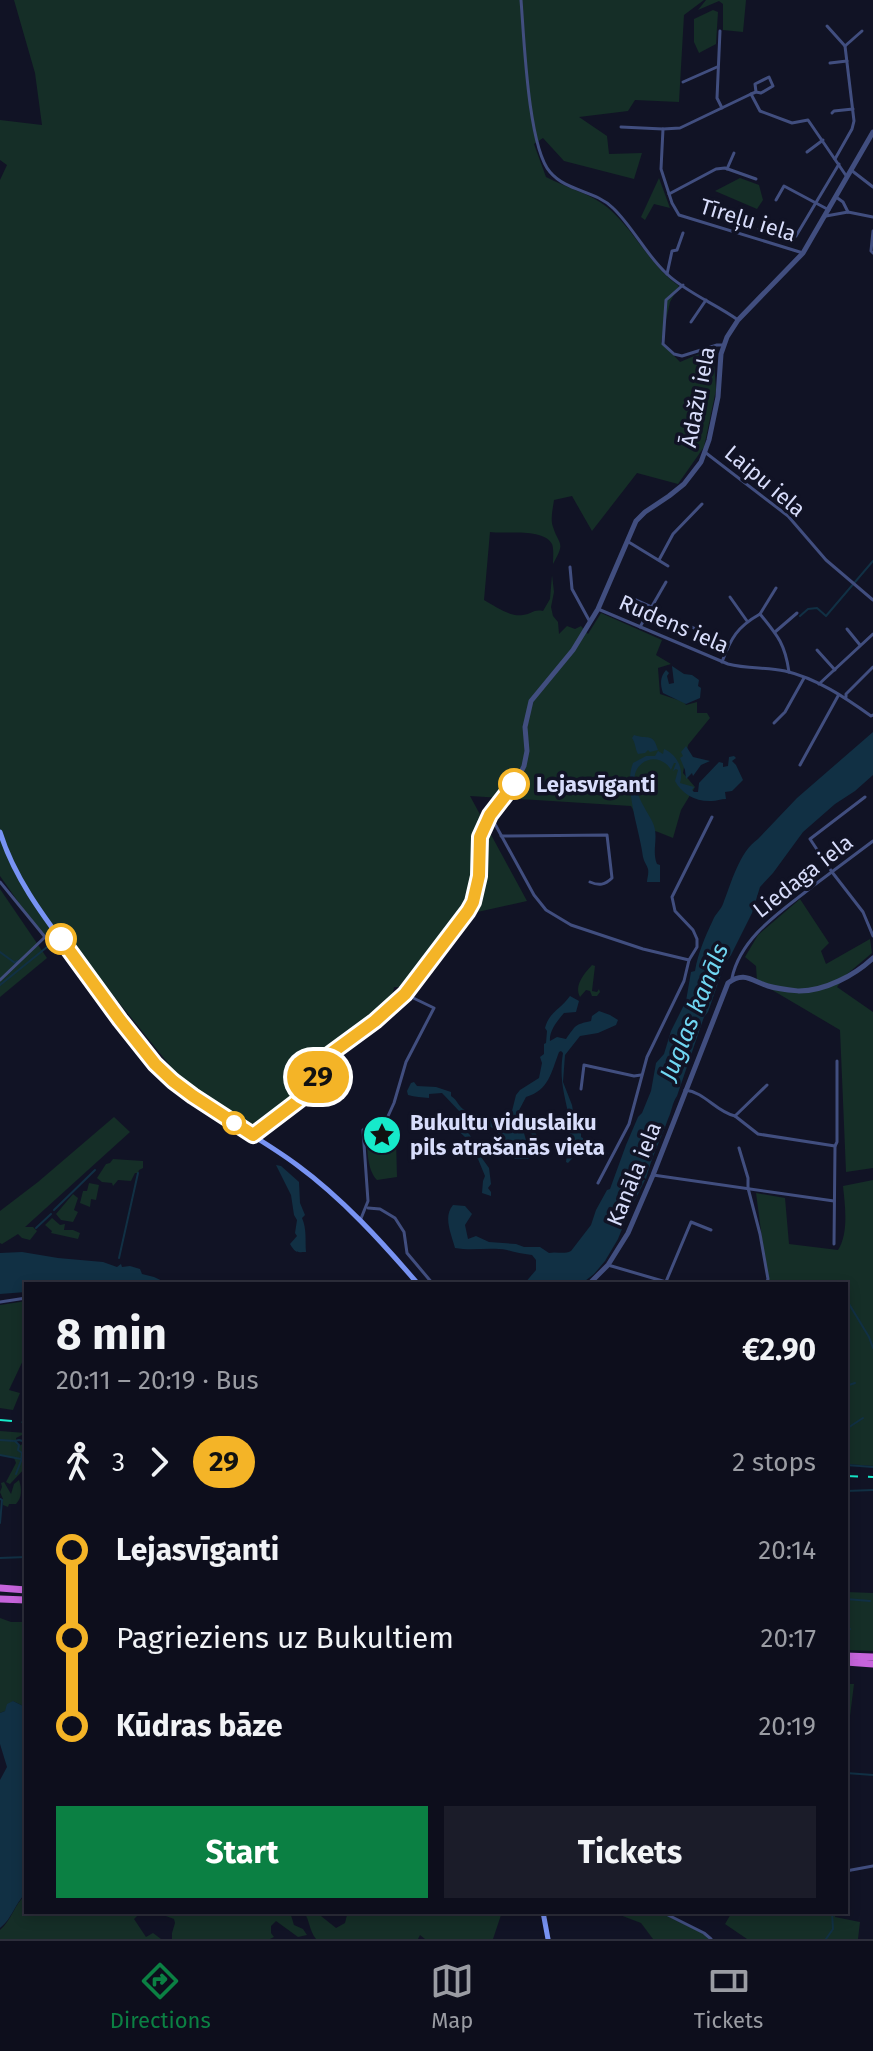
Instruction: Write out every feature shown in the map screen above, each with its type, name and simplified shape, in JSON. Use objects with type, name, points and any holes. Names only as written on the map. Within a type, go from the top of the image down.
[{"type":"highway","points":[[0,1588],[24,1590]]},
{"type":"highway","points":[[0,1599],[24,1600]]},
{"type":"highway","points":[[848,1656],[873,1657]]},
{"type":"highway","points":[[848,1662],[873,1664]]},
{"type":"main road","points":[[0,832],[21,881],[155,1064],[193,1096],[298,1165],[360,1221],[416,1282]]},
{"type":"main road","points":[[543,1914],[548,1939]]},
{"type":"street","points":[[521,0],[533,129],[549,172],[613,207],[667,274],[738,320]]},
{"type":"street","points":[[827,26],[845,46],[854,121],[835,159]]},
{"type":"street","points":[[720,31],[717,98],[722,108]]},
{"type":"street","points":[[845,46],[862,31]]},
{"type":"street","points":[[830,63],[848,61]]},
{"type":"street","points":[[683,82],[717,67]]},
{"type":"street","points":[[621,127],[680,128],[754,93],[761,93],[773,86],[769,77],[755,84],[754,93],[760,111],[792,123],[808,120],[839,164],[873,187]]},
{"type":"street","points":[[832,113],[853,109]]},
{"type":"street","points":[[663,129],[661,169],[669,194],[716,169],[727,169],[756,179]]},
{"type":"street","name":"Ādažu iela","points":[[405,994],[473,902],[479,876],[480,837],[486,821],[524,766],[527,751],[525,727],[531,701],[573,650],[589,625],[612,580],[636,521],[684,484],[706,453],[718,397],[723,345],[738,320],[803,253],[873,132]]},
{"type":"street","points":[[807,152],[823,140]]},
{"type":"street","points":[[727,169],[734,153]]},
{"type":"street","points":[[759,229],[789,239],[796,236],[839,164]]},
{"type":"street","points":[[776,200],[784,186],[816,201],[828,213],[848,212],[873,217]]},
{"type":"street","name":"Tīreļu iela","points":[[669,194],[674,210],[685,218],[803,253]]},
{"type":"street","points":[[836,197],[848,212]]},
{"type":"street","points":[[873,231],[873,253]]},
{"type":"street","points":[[667,274],[672,251],[677,250],[683,233]]},
{"type":"street","points":[[683,285],[666,300],[663,344],[674,354],[682,356],[723,345]]},
{"type":"street","points":[[691,322],[706,300]]},
{"type":"street","name":"Laipu iela","points":[[706,453],[788,516],[826,560],[873,600]]},
{"type":"street","points":[[659,560],[673,534],[702,504]]},
{"type":"street","points":[[626,541],[668,566]]},
{"type":"street","points":[[570,567],[572,589],[589,625]]},
{"type":"street","points":[[640,627],[666,582]]},
{"type":"street","points":[[722,662],[736,631],[760,614],[776,588]]},
{"type":"street","points":[[625,595],[652,607]]},
{"type":"street","points":[[730,597],[747,621]]},
{"type":"street","name":"Rudens iela","points":[[598,609],[722,662],[742,668],[789,672],[846,697]]},
{"type":"street","points":[[775,632],[797,613]]},
{"type":"street","points":[[760,614],[785,649],[789,672]]},
{"type":"street","points":[[685,624],[729,644]]},
{"type":"street","points":[[847,629],[861,646]]},
{"type":"street","points":[[819,684],[873,634]]},
{"type":"street","points":[[817,650],[835,670]]},
{"type":"street","points":[[872,715],[846,694],[873,667]]},
{"type":"street","points":[[774,723],[785,712],[804,678]]},
{"type":"street","points":[[800,765],[838,696]]},
{"type":"street","points":[[865,797],[810,839],[863,912],[873,936]]},
{"type":"street","points":[[490,815],[534,895],[546,910],[571,925],[643,949],[689,960]]},
{"type":"street","points":[[598,1183],[629,1124],[647,1057],[697,947],[693,930],[675,911],[672,897],[712,817]]},
{"type":"street","points":[[501,836],[607,835],[612,878],[598,885],[590,882]]},
{"type":"street","name":"Liedaga iela","points":[[732,979],[757,932],[873,841]]},
{"type":"street","points":[[0,882],[45,937],[61,939]]},
{"type":"street","points":[[1,978],[45,937]]},
{"type":"street","points":[[732,979],[751,978],[769,986],[806,990],[834,984],[873,958]]},
{"type":"street","name":"Kanāla iela","points":[[591,1282],[608,1265],[628,1233],[722,993],[732,979]]},
{"type":"street","points":[[253,1135],[307,1094],[330,1054],[405,994],[434,1008],[406,1062],[384,1125],[369,1126],[363,1130],[368,1201],[360,1221]]},
{"type":"street","points":[[834,1244],[837,1061]]},
{"type":"street","points":[[581,1089],[584,1065],[641,1075]]},
{"type":"street","points":[[735,1116],[767,1085]]},
{"type":"street","points":[[685,1090],[697,1092],[758,1134],[835,1146]]},
{"type":"street","points":[[739,1148],[760,1234],[767,1282]]},
{"type":"street","points":[[653,1175],[834,1201]]},
{"type":"street","points":[[366,1208],[380,1209],[395,1218],[404,1232],[407,1253],[431,1282]]},
{"type":"street","points":[[665,1282],[691,1222],[711,1230]]},
{"type":"street","points":[[608,1265],[662,1282]]},
{"type":"street","points":[[0,1302],[24,1298]]},
{"type":"street","points":[[848,1871],[873,1866]]},
{"type":"street","points":[[666,1914],[711,1939]]},
{"type":"green space","points":[[14,0],[704,0],[684,15],[679,102],[635,100],[628,111],[579,117],[607,136],[609,154],[642,153],[634,179],[564,161],[543,138],[534,144],[546,177],[607,207],[668,278],[679,286],[670,302],[661,342],[680,362],[713,348],[716,390],[704,447],[678,484],[637,473],[592,531],[572,496],[554,500],[552,524],[560,547],[553,564],[552,544],[548,539],[524,533],[490,532],[484,600],[513,614],[543,611],[550,599],[552,575],[554,592],[551,607],[558,622],[559,634],[567,626],[575,629],[581,626],[588,634],[601,613],[662,640],[656,655],[671,664],[658,668],[660,694],[686,705],[697,702],[697,713],[707,713],[710,718],[688,745],[683,773],[695,787],[681,810],[673,838],[642,827],[631,806],[470,796],[527,901],[464,915],[403,987],[394,987],[392,997],[331,1044],[307,1088],[258,1128],[180,1078],[69,941],[45,940],[0,876],[0,180],[7,165],[0,160],[0,120],[42,125],[35,73]]},
{"type":"green space","points":[[706,0],[746,0],[743,32],[723,30],[723,4],[719,1],[698,10]]},
{"type":"green space","points":[[713,10],[718,12],[716,44],[699,53],[694,42],[694,19]]},
{"type":"green space","points":[[659,178],[670,208],[654,204],[645,220],[641,217]]},
{"type":"green space","points":[[740,178],[759,185],[763,200],[757,209],[715,191]]},
{"type":"green space","points":[[0,889],[47,958],[0,997]]},
{"type":"green space","points":[[800,899],[829,943],[821,951],[826,964],[870,939],[872,953],[837,987],[873,1012],[873,1168],[846,1172],[840,1030],[757,981],[756,966],[745,957],[758,935]]},
{"type":"green space","points":[[592,965],[595,966],[592,991],[599,989],[600,992],[592,996],[586,990],[580,997],[579,984]]},
{"type":"green space","points":[[114,1117],[130,1132],[25,1227],[33,1227],[37,1231],[30,1240],[18,1234],[0,1243],[0,1211]]},
{"type":"green space","points":[[366,1131],[393,1132],[397,1177],[377,1180],[373,1175],[367,1151]]},
{"type":"green space","points":[[113,1159],[143,1161],[143,1168],[135,1173],[131,1181],[118,1180],[113,1186],[97,1178]]},
{"type":"green space","points":[[873,1180],[873,1466],[848,1464],[848,1282],[768,1282],[756,1193],[785,1198],[789,1244],[838,1250],[845,1227],[843,1186]]},
{"type":"green space","points":[[89,1183],[99,1185],[96,1200],[91,1199],[90,1207],[80,1203]]},
{"type":"green space","points":[[73,1194],[78,1198],[74,1210],[78,1212],[73,1222],[61,1220],[56,1214]]},
{"type":"green space","points":[[52,1218],[60,1225],[65,1224],[64,1230],[80,1233],[78,1239],[51,1233],[45,1225]]},
{"type":"green space","points":[[24,1301],[24,1358],[9,1390],[20,1393],[13,1410],[0,1408],[0,1305]]},
{"type":"green space","points":[[0,1431],[24,1433],[16,1438],[19,1446],[24,1443],[24,1469],[10,1484],[6,1482],[16,1463],[14,1458],[0,1455]]},
{"type":"green space","points":[[19,1480],[21,1493],[18,1502],[8,1507],[3,1505],[1,1483],[4,1482],[11,1494]]},
{"type":"green space","points":[[848,1592],[873,1593],[873,1651],[848,1650]]},
{"type":"green space","points":[[0,1618],[24,1622],[24,1709],[13,1701],[0,1713]]},
{"type":"green space","points":[[848,1684],[854,1684],[848,1732]]},
{"type":"green space","points":[[24,1897],[24,1914],[139,1914],[134,1919],[146,1937],[153,1933],[161,1939],[0,1939],[0,1930]]},
{"type":"green space","points":[[160,1914],[291,1914],[294,1925],[307,1935],[298,1937],[276,1921],[271,1926],[274,1937],[270,1939],[172,1939],[174,1919]]},
{"type":"green space","points":[[305,1914],[318,1914],[336,1928],[345,1923],[346,1914],[501,1914],[493,1939],[425,1939],[420,1935],[418,1939],[316,1939]]},
{"type":"green space","points":[[617,1914],[663,1914],[709,1939],[653,1939],[641,1923]]},
{"type":"green space","points":[[731,1914],[836,1914],[835,1917],[860,1922],[858,1939],[747,1939],[725,1924]]},
{"type":"water","points":[[672,666],[699,680],[700,698],[686,704],[663,693],[661,681],[666,670],[669,684],[674,683]]},
{"type":"water","name":"Juglas kanāls","points":[[873,732],[873,775],[803,832],[760,887],[752,913],[725,963],[646,1179],[642,1176],[641,1179],[645,1180],[605,1261],[584,1282],[526,1282],[536,1270],[536,1260],[532,1255],[501,1249],[455,1248],[448,1220],[453,1205],[465,1206],[472,1214],[465,1225],[468,1239],[476,1236],[489,1242],[540,1247],[549,1253],[571,1251],[591,1225],[642,1113],[651,1091],[656,1063],[664,1054],[686,1001],[691,972],[695,971],[705,939],[741,860],[751,845],[797,798]]},
{"type":"water","points":[[634,735],[652,739],[658,750],[638,754],[632,738]]},
{"type":"water","points":[[686,746],[693,757],[710,761],[686,779],[680,758]]},
{"type":"water","points":[[664,749],[679,763],[680,783],[694,787],[694,792],[698,792],[699,783],[719,762],[723,763],[723,767],[728,766],[729,757],[736,758],[732,761],[743,780],[732,791],[725,792],[726,799],[700,800],[678,786],[675,781],[678,770],[673,771],[676,763],[671,770],[664,762],[655,759],[641,764],[635,782],[654,827],[655,859],[660,865],[660,882],[647,882],[648,869],[631,796],[630,773],[633,763],[646,756],[655,756],[658,751],[663,754]]},
{"type":"water","points":[[570,996],[579,1001],[576,1012],[564,1013],[552,1030],[550,1041],[557,1037],[566,1039],[576,1026],[591,1021],[599,1011],[618,1020],[616,1025],[598,1033],[580,1036],[565,1055],[563,1082],[581,1137],[610,1154],[580,1141],[578,1152],[566,1162],[570,1127],[563,1085],[561,1051],[544,1085],[526,1097],[516,1116],[527,1144],[533,1139],[530,1128],[539,1140],[545,1140],[546,1145],[539,1147],[528,1159],[515,1159],[506,1151],[498,1133],[486,1124],[469,1118],[462,1120],[462,1127],[489,1168],[491,1184],[488,1188],[491,1196],[482,1193],[485,1176],[478,1159],[467,1150],[465,1137],[452,1125],[452,1119],[457,1120],[461,1113],[442,1093],[429,1094],[429,1098],[408,1095],[407,1091],[414,1082],[417,1086],[451,1092],[463,1109],[508,1127],[516,1095],[539,1078],[547,1023]]},
{"type":"water","points":[[276,1165],[299,1182],[300,1203],[305,1215],[302,1218],[306,1252],[297,1252],[290,1244],[297,1236],[297,1220],[291,1195]]},
{"type":"water","points":[[22,1252],[103,1262],[117,1267],[121,1264],[122,1267],[140,1269],[142,1274],[165,1282],[24,1282],[24,1292],[0,1294],[0,1253]]},
{"type":"water","points":[[13,1701],[24,1709],[24,1895],[0,1928],[0,1780],[7,1767],[0,1744],[0,1713],[5,1711],[7,1704]]},
{"type":"waterway","points":[[800,616],[808,609],[817,608],[826,616],[873,561]]},
{"type":"waterway","points":[[0,985],[52,943]]},
{"type":"waterway","points":[[0,952],[15,963],[17,961]]},
{"type":"waterway","points":[[54,1210],[95,1170]]},
{"type":"waterway","points":[[119,1258],[138,1173]]},
{"type":"waterway","points":[[36,1228],[51,1214]]},
{"type":"waterway","points":[[778,1281],[802,1282]]},
{"type":"waterway","points":[[848,1302],[873,1348]]},
{"type":"waterway","points":[[848,1385],[855,1383]]},
{"type":"waterway","points":[[848,1428],[863,1418]]},
{"type":"waterway","points":[[0,1440],[24,1441]]},
{"type":"waterway","points":[[15,1441],[22,1453],[16,1474]]},
{"type":"waterway","points":[[0,1455],[24,1460]]},
{"type":"waterway","points":[[848,1465],[873,1467]]},
{"type":"waterway","points":[[848,1491],[873,1490]]},
{"type":"waterway","points":[[0,1499],[0,1523]]},
{"type":"waterway","points":[[0,1558],[24,1557]]},
{"type":"waterway","points":[[848,1599],[870,1601]]},
{"type":"waterway","points":[[848,1773],[873,1775]]},
{"type":"waterway","points":[[826,1939],[833,1929],[832,1914]]},
{"type":"railway","points":[[0,1420],[24,1422]]},
{"type":"railway","points":[[848,1476],[873,1477]]},
{"type":"bus line","name":"29","points":[[61,939],[155,1064],[193,1096],[253,1135],[307,1094],[330,1054],[405,994],[459,924],[476,892],[480,837],[486,821],[514,784]]},
{"type":"place","name":"Lejasvīganti","points":[[514,784]]},
{"type":"place","name":"Bukultu viduslaiku pils atrašanās vieta","points":[[382,1135]]}]
